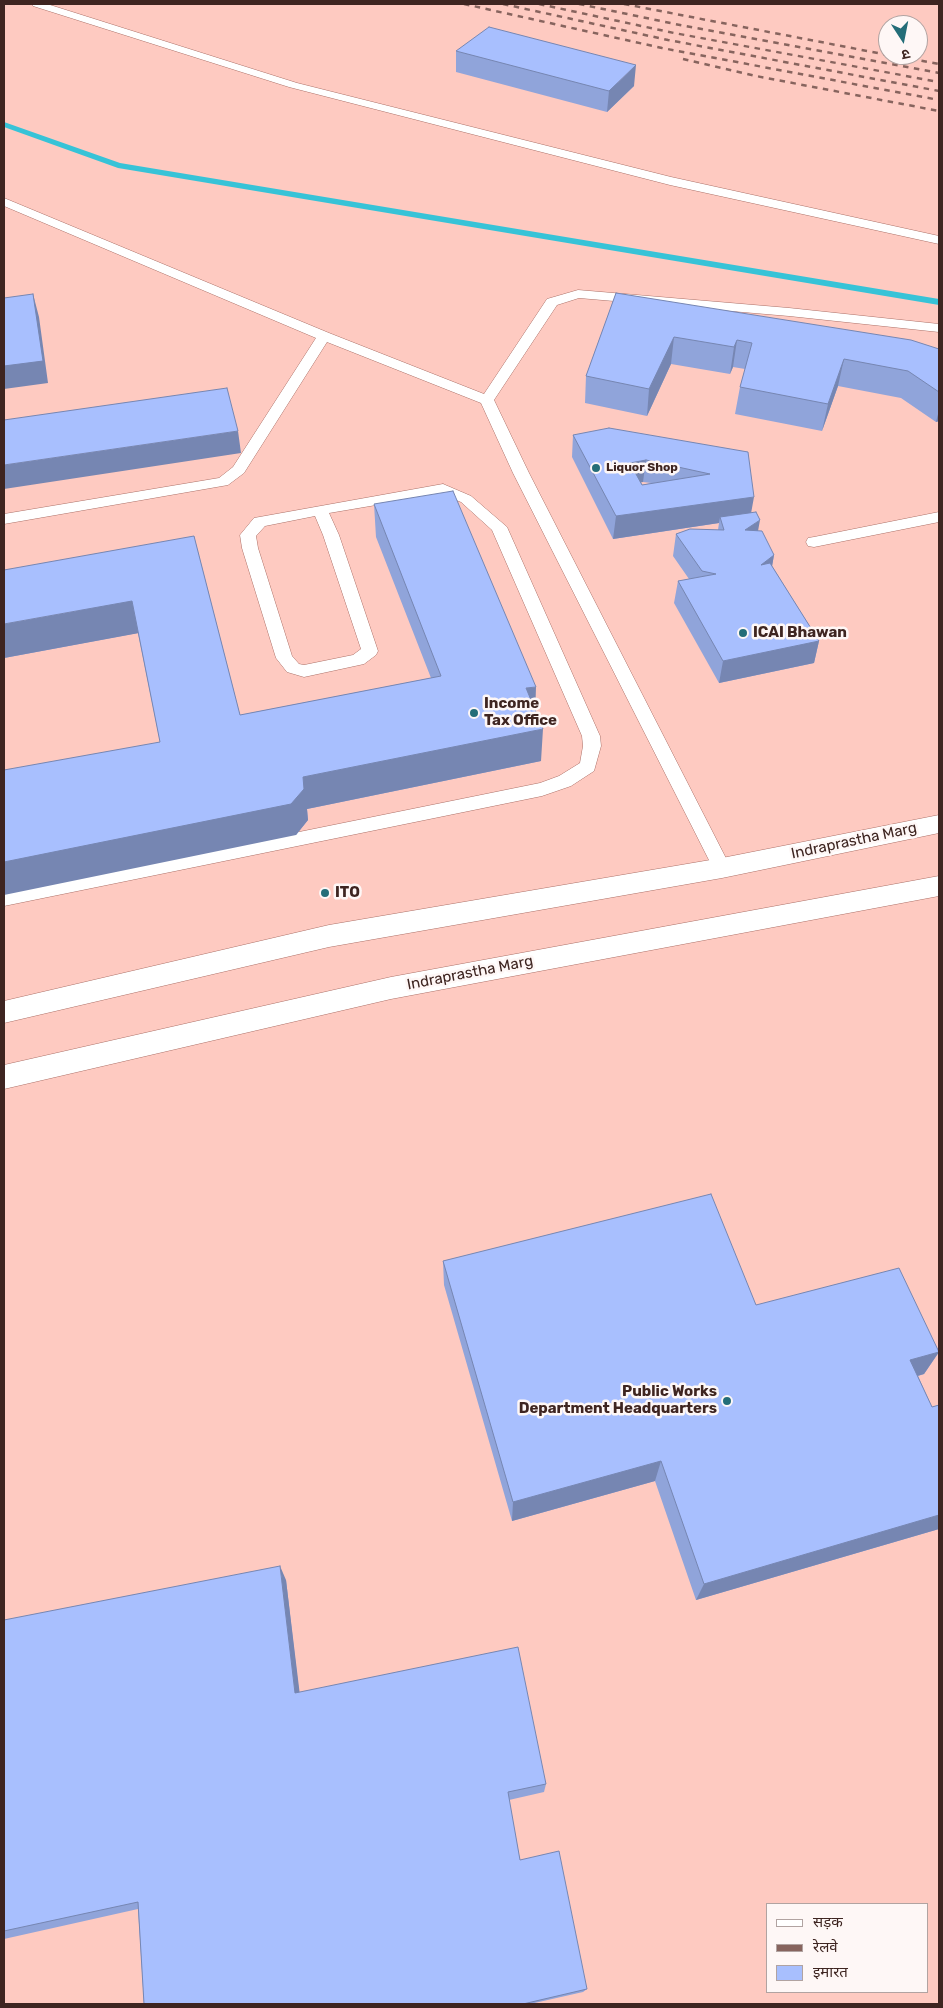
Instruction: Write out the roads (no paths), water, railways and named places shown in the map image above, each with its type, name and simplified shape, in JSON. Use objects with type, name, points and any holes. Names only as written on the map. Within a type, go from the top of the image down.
[{"type":"main road","name":"Indraprastha Marg","points":[[4,1012],[329,936],[722,868],[939,824]]},
{"type":"main road","name":"Indraprastha Marg","points":[[4,1077],[392,988],[938,889]]},
{"type":"lane","points":[[37,4],[293,84],[670,182],[939,240]]},
{"type":"lane","points":[[4,202],[324,336],[486,400],[521,473],[722,868]]},
{"type":"lane","points":[[486,400],[552,302],[578,294],[939,328]]},
{"type":"lane","points":[[4,519],[223,482],[238,470],[324,336]]},
{"type":"lane","points":[[4,899],[542,789],[564,781],[588,766],[592,746],[591,736],[499,527],[466,499],[443,489],[320,510],[260,522],[248,535],[250,548],[284,658],[293,668],[304,671],[358,660],[370,652],[331,535],[320,510]]},
{"type":"lane","points":[[814,542],[939,518]]},
{"type":"waterway","points":[[4,124],[118,165],[939,302]]},
{"type":"railway","points":[[464,4],[662,48],[939,100]]},
{"type":"railway","points":[[503,4],[668,40],[939,91]]},
{"type":"railway","points":[[539,4],[674,33],[939,82]]},
{"type":"railway","points":[[579,4],[680,25],[939,73]]},
{"type":"railway","points":[[624,4],[878,53]]},
{"type":"railway","points":[[683,59],[756,76],[939,111]]},
{"type":"railway","points":[[928,62],[939,64]]},
{"type":"place","name":"Liquor Shop","points":[[596,468]]},
{"type":"place","name":"ICAI Bhawan","points":[[743,633]]},
{"type":"place","name":"Income Tax Office","points":[[474,713]]},
{"type":"place","name":"ITO","points":[[325,893]]},
{"type":"place","name":"Public Works Department Headquarters","points":[[727,1401]]}]
